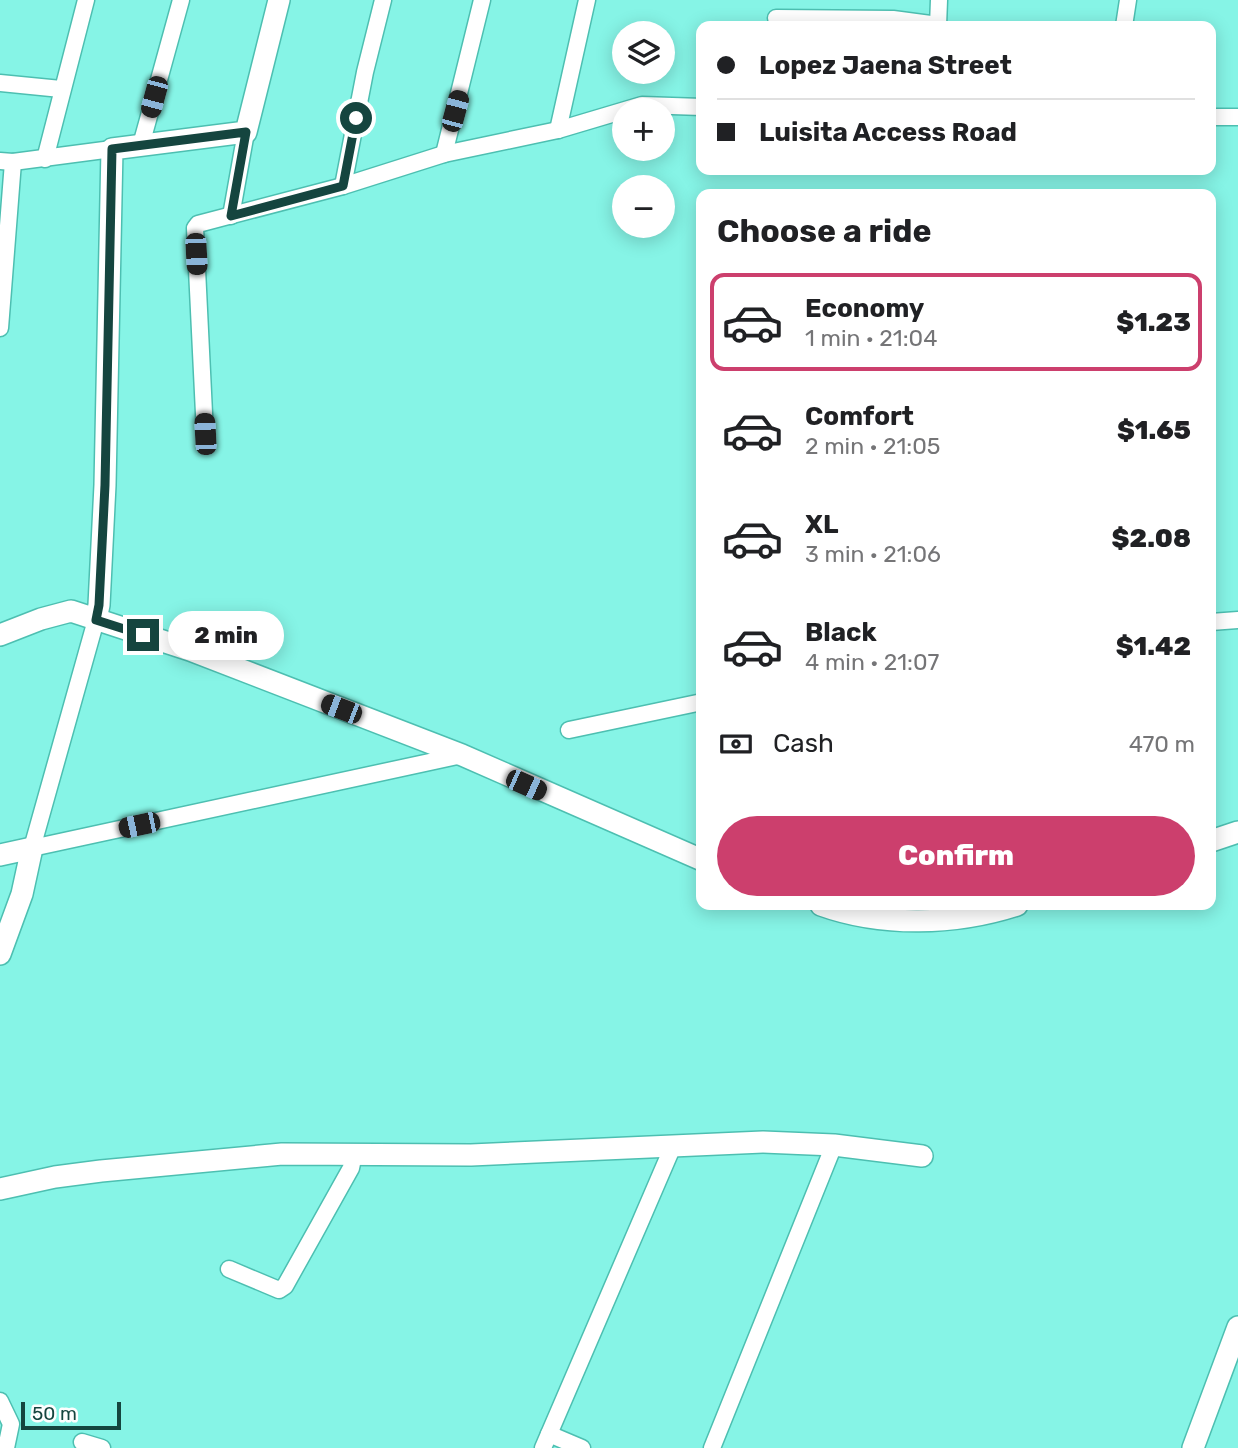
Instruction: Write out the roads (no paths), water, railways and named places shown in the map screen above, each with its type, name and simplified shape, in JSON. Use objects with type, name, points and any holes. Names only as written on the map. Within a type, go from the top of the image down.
[{"type":"street","points":[[45,159],[86,0]]},
{"type":"street","points":[[141,145],[181,0]]},
{"type":"street","points":[[231,216],[246,132],[279,0]]},
{"type":"street","points":[[343,186],[365,72],[383,0]]},
{"type":"street","points":[[444,154],[482,0]]},
{"type":"street","points":[[558,130],[587,0]]},
{"type":"street","points":[[938,21],[939,0]]},
{"type":"street","points":[[1125,21],[1128,0]]},
{"type":"street","points":[[776,18],[907,21]]},
{"type":"street","points":[[0,83],[61,89]]},
{"type":"street","points":[[205,434],[195,228],[198,224],[343,186],[444,154],[558,130],[642,105],[696,107]]},
{"type":"street","points":[[1216,117],[1238,117]]},
{"type":"street","points":[[0,328],[7,162],[246,132]]},
{"type":"street","points":[[0,954],[22,894],[32,848],[99,605],[105,485],[112,149]]},
{"type":"street","points":[[0,635],[71,611],[190,650],[462,755],[696,857]]},
{"type":"street","points":[[1216,622],[1238,620]]},
{"type":"street","points":[[569,730],[696,703]]},
{"type":"street","points":[[0,855],[462,755]]},
{"type":"street","points":[[1216,839],[1238,832]]},
{"type":"street","points":[[836,910],[913,921],[1001,910]]},
{"type":"street","points":[[0,1189],[55,1177],[143,1166],[282,1154],[471,1155],[763,1142],[834,1145],[922,1156]]},
{"type":"street","points":[[712,1448],[834,1145]]},
{"type":"street","points":[[582,1448],[546,1441],[673,1146]]},
{"type":"street","points":[[229,1269],[279,1290],[285,1286],[351,1168],[354,1154]]},
{"type":"street","points":[[1193,1448],[1238,1327]]},
{"type":"street","points":[[0,1401],[11,1424],[6,1448]]},
{"type":"street","points":[[82,1442],[102,1448]]}]
